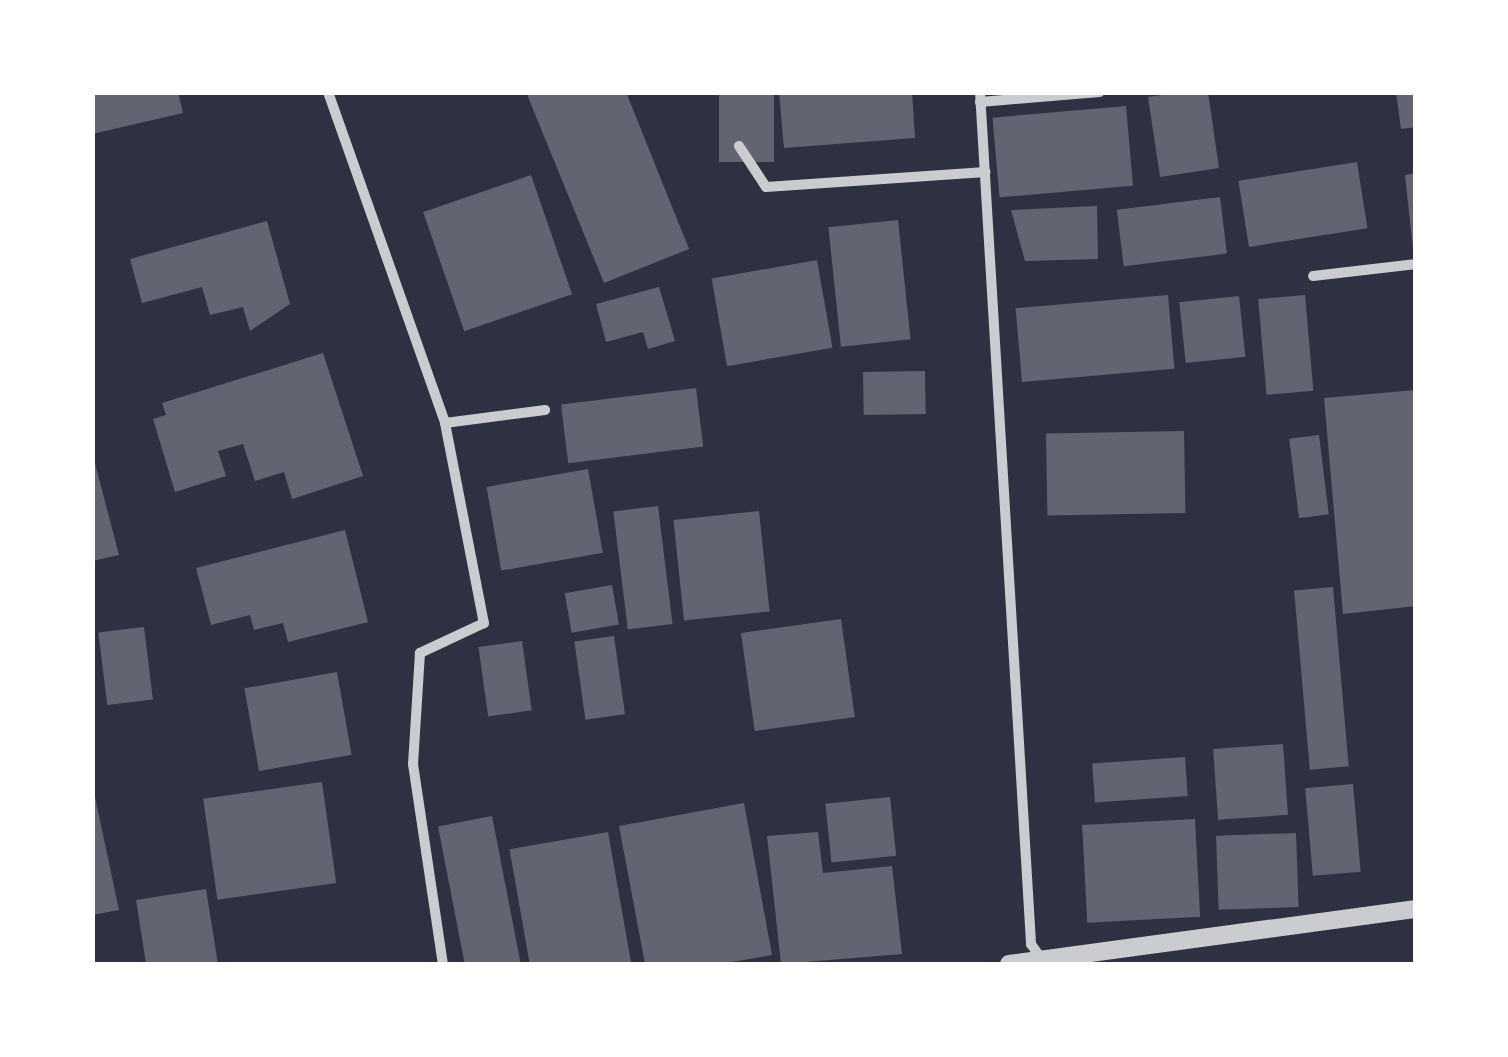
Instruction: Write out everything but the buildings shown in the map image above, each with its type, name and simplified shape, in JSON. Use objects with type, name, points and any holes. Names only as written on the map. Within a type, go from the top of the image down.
[{"type":"street","points":[[328,92],[445,423],[484,624],[420,653],[413,764],[443,964]]},
{"type":"street","points":[[1045,962],[1031,944],[980,97],[1100,92]]},
{"type":"street","points":[[739,146],[766,187],[984,172]]},
{"type":"street","points":[[1313,276],[1416,264]]},
{"type":"street","points":[[445,423],[545,410]]},
{"type":"street","points":[[1010,964],[1416,909]]}]
